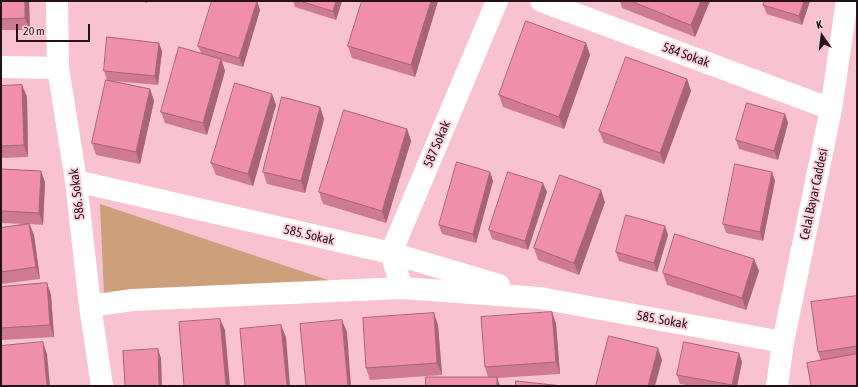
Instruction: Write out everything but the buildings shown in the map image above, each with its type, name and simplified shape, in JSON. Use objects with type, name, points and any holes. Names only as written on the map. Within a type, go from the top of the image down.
[{"type":"street","name":"586. Sokak","points":[[57,1],[58,68],[76,181],[90,306],[102,386]]},
{"type":"street","name":"587 Sokak","points":[[391,254],[497,1]]},
{"type":"street","name":"584 Sokak","points":[[541,1],[831,109]]},
{"type":"street","name":"Celal Bayar Caddesi","points":[[777,386],[783,342],[831,109],[847,1]]},
{"type":"street","points":[[1,68],[58,68]]},
{"type":"street","name":"585. Sokak","points":[[76,181],[391,254],[540,298]]},
{"type":"street","points":[[391,254],[402,288]]},
{"type":"street","name":"585. Sokak","points":[[90,306],[132,300],[402,288],[540,298],[783,342]]},
{"type":"shaded area","points":[[100,204],[343,285],[104,294]]}]
